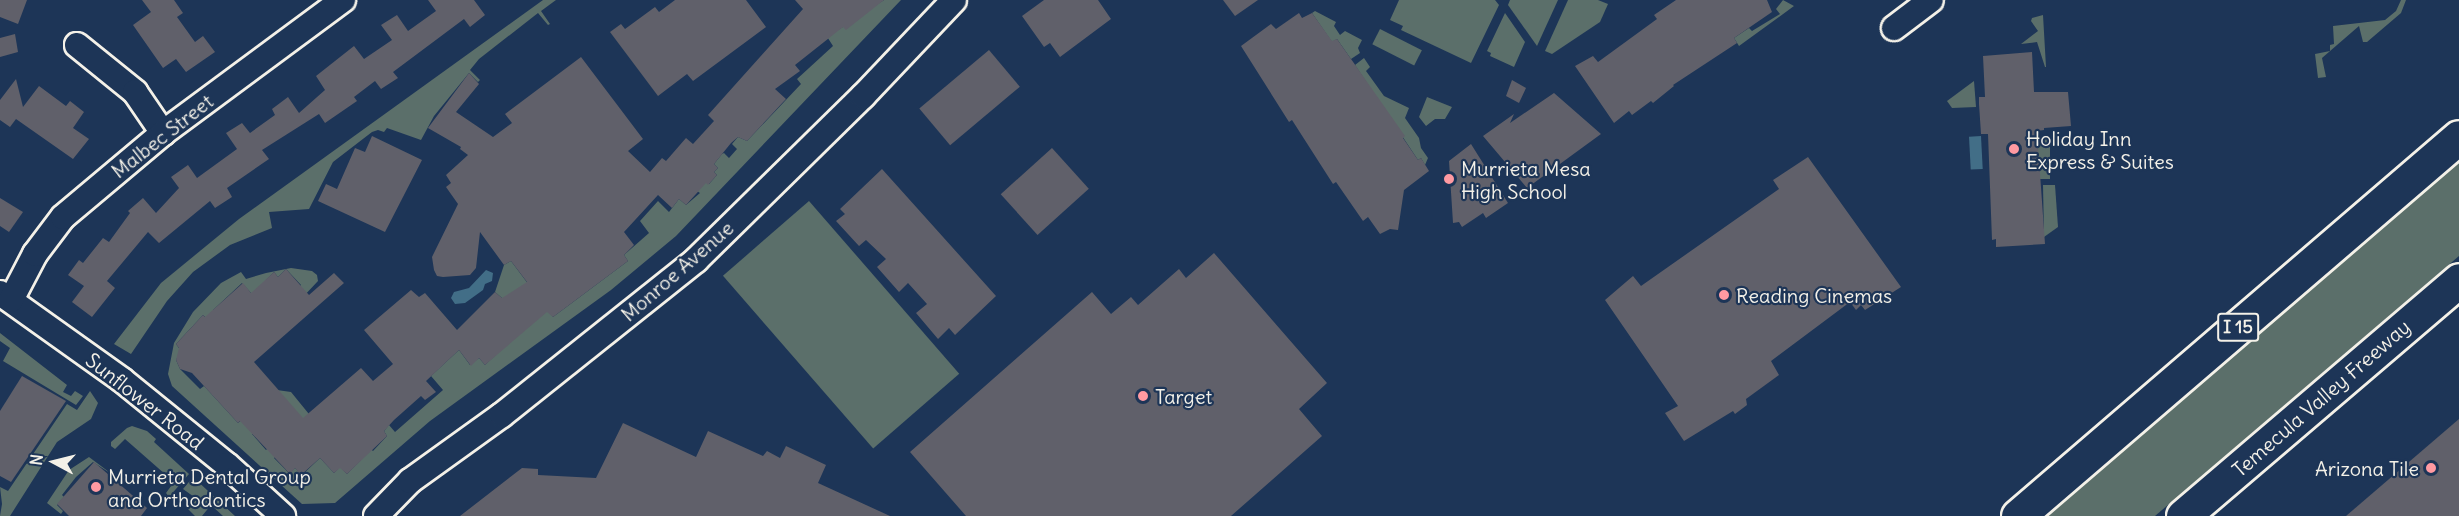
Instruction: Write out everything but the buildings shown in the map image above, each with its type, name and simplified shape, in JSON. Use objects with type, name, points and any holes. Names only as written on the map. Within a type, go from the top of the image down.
[{"type":"highway","name":"I 15","points":[[2018,516],[2459,137]]},
{"type":"highway","name":"Temecula Valley Freeway","points":[[2182,516],[2459,280]]},
{"type":"street","name":"Malbec Street","points":[[5,297],[63,217],[163,133],[343,0]]},
{"type":"street","name":"Monroe Avenue","points":[[376,516],[410,481],[502,415],[696,260],[863,96],[954,0]]},
{"type":"street","points":[[1894,28],[1931,0]]},
{"type":"street","points":[[77,45],[135,92],[163,133]]},
{"type":"street","name":"Sunflower Road","points":[[5,297],[122,380],[227,465],[284,516]]},
{"type":"green space","points":[[543,0],[556,0],[541,11],[550,24],[548,25],[538,13],[479,59],[470,70],[480,80],[478,82],[469,73],[434,116],[421,140],[387,128],[384,132],[378,130],[372,132],[333,162],[309,209],[269,212],[272,228],[230,245],[193,272],[167,301],[131,354],[114,344],[161,283],[239,219]]},
{"type":"green space","points":[[884,0],[901,0],[676,236],[611,290],[430,421],[335,503],[302,504],[172,386],[168,374],[174,343],[193,312],[221,283],[241,272],[246,279],[266,273],[286,269],[278,277],[274,272],[252,294],[242,283],[213,310],[213,324],[203,315],[176,344],[181,351],[176,360],[180,369],[200,389],[204,386],[238,423],[277,390],[291,392],[313,419],[252,434],[266,450],[275,441],[283,448],[274,458],[289,473],[295,468],[302,475],[320,458],[334,473],[340,467],[347,474],[363,458],[364,443],[373,451],[387,436],[384,431],[389,425],[395,432],[443,390],[431,376],[459,350],[470,365],[479,358],[485,365],[502,349],[502,298],[495,292],[504,265],[511,261],[553,317],[628,261],[624,255],[649,233],[640,221],[658,201],[669,212],[679,199],[686,205],[700,193],[687,184],[696,174],[709,184],[717,175],[714,172],[718,168],[714,164],[722,154],[724,153],[729,158],[737,149],[732,144],[738,137],[747,141],[801,84],[797,79],[833,46],[824,32],[838,30]]},
{"type":"green space","points":[[1399,0],[1495,0],[1499,5],[1471,63],[1401,30],[1403,26],[1390,20]]},
{"type":"green space","points":[[1510,0],[1558,0],[1537,46],[1508,5]]},
{"type":"green space","points":[[1568,0],[1598,0],[1608,4],[1600,22],[1552,54],[1545,51]]},
{"type":"green space","points":[[1783,0],[1794,6],[1739,46],[1734,38],[1749,28],[1752,31],[1780,14],[1776,9]]},
{"type":"green space","points":[[2401,0],[2406,0],[2401,13],[2367,42],[2363,42],[2359,26],[2322,58],[2326,77],[2318,78],[2315,54],[2330,51],[2330,45],[2334,44],[2333,26],[2385,20],[2396,11]]},
{"type":"green space","points":[[1315,11],[1336,22],[1334,26],[1340,35],[1345,31],[1362,40],[1358,48],[1360,53],[1351,59],[1337,39],[1332,42],[1312,13]]},
{"type":"green space","points":[[1505,13],[1525,42],[1514,67],[1490,56],[1491,53],[1487,51]]},
{"type":"green space","points":[[2043,15],[2046,67],[2037,42],[2021,44],[2038,31],[2031,21],[2032,18]]},
{"type":"green space","points":[[1380,29],[1422,50],[1414,65],[1372,44]]},
{"type":"green space","points":[[1364,58],[1370,67],[1366,71],[1384,96],[1409,108],[1405,118],[1419,138],[1421,148],[1428,158],[1425,165],[1421,158],[1418,160],[1355,65]]},
{"type":"green space","points":[[1974,81],[1976,107],[1952,108],[1947,101]]},
{"type":"green space","points":[[1427,97],[1452,107],[1445,119],[1435,119],[1426,126],[1419,117]]},
{"type":"green space","points":[[2037,137],[2050,137],[2050,179],[2037,179]]},
{"type":"green space","points":[[2459,162],[2459,256],[2155,516],[2048,516]]},
{"type":"green space","points":[[2043,185],[2055,185],[2058,227],[2044,237]]},
{"type":"green space","points":[[809,201],[959,374],[873,449],[723,276]]},
{"type":"green space","points":[[286,269],[312,271],[317,275],[318,281],[302,298],[296,291],[301,285]]},
{"type":"green space","points":[[0,333],[67,385],[63,392],[71,396],[75,391],[83,396],[76,405],[3,361],[10,348],[0,341]]},
{"type":"green space","points":[[90,391],[98,403],[91,419],[57,442],[10,516],[0,516],[2,504],[0,487],[8,491],[67,404],[77,410]]},
{"type":"green space","points":[[132,426],[147,431],[156,439],[154,442],[189,474],[169,497],[166,493],[174,482],[125,439],[115,449],[111,446],[111,442]]},
{"type":"green space","points":[[89,457],[113,475],[93,462],[76,477],[62,495],[64,497],[57,505],[63,511],[61,514],[47,503],[69,470]]},
{"type":"green space","points":[[193,477],[235,516],[223,516],[211,505],[202,516],[195,516],[188,509],[197,499],[183,489]]},
{"type":"water","points":[[1981,136],[1983,169],[1971,170],[1969,137]]},
{"type":"water","points":[[486,270],[493,273],[492,281],[485,284],[483,290],[465,303],[455,304],[451,298],[454,292],[469,288]]},
{"type":"place","name":"Holiday Inn Express & Suites","points":[[2014,149]]},
{"type":"place","name":"Murrieta Mesa High School","points":[[1449,179]]},
{"type":"place","name":"Reading Cinemas","points":[[1724,295]]},
{"type":"place","name":"Target","points":[[1143,396]]},
{"type":"place","name":"Arizona Tile","points":[[2431,468]]},
{"type":"place","name":"Murrieta Dental Group and Orthodontics","points":[[96,487]]}]
